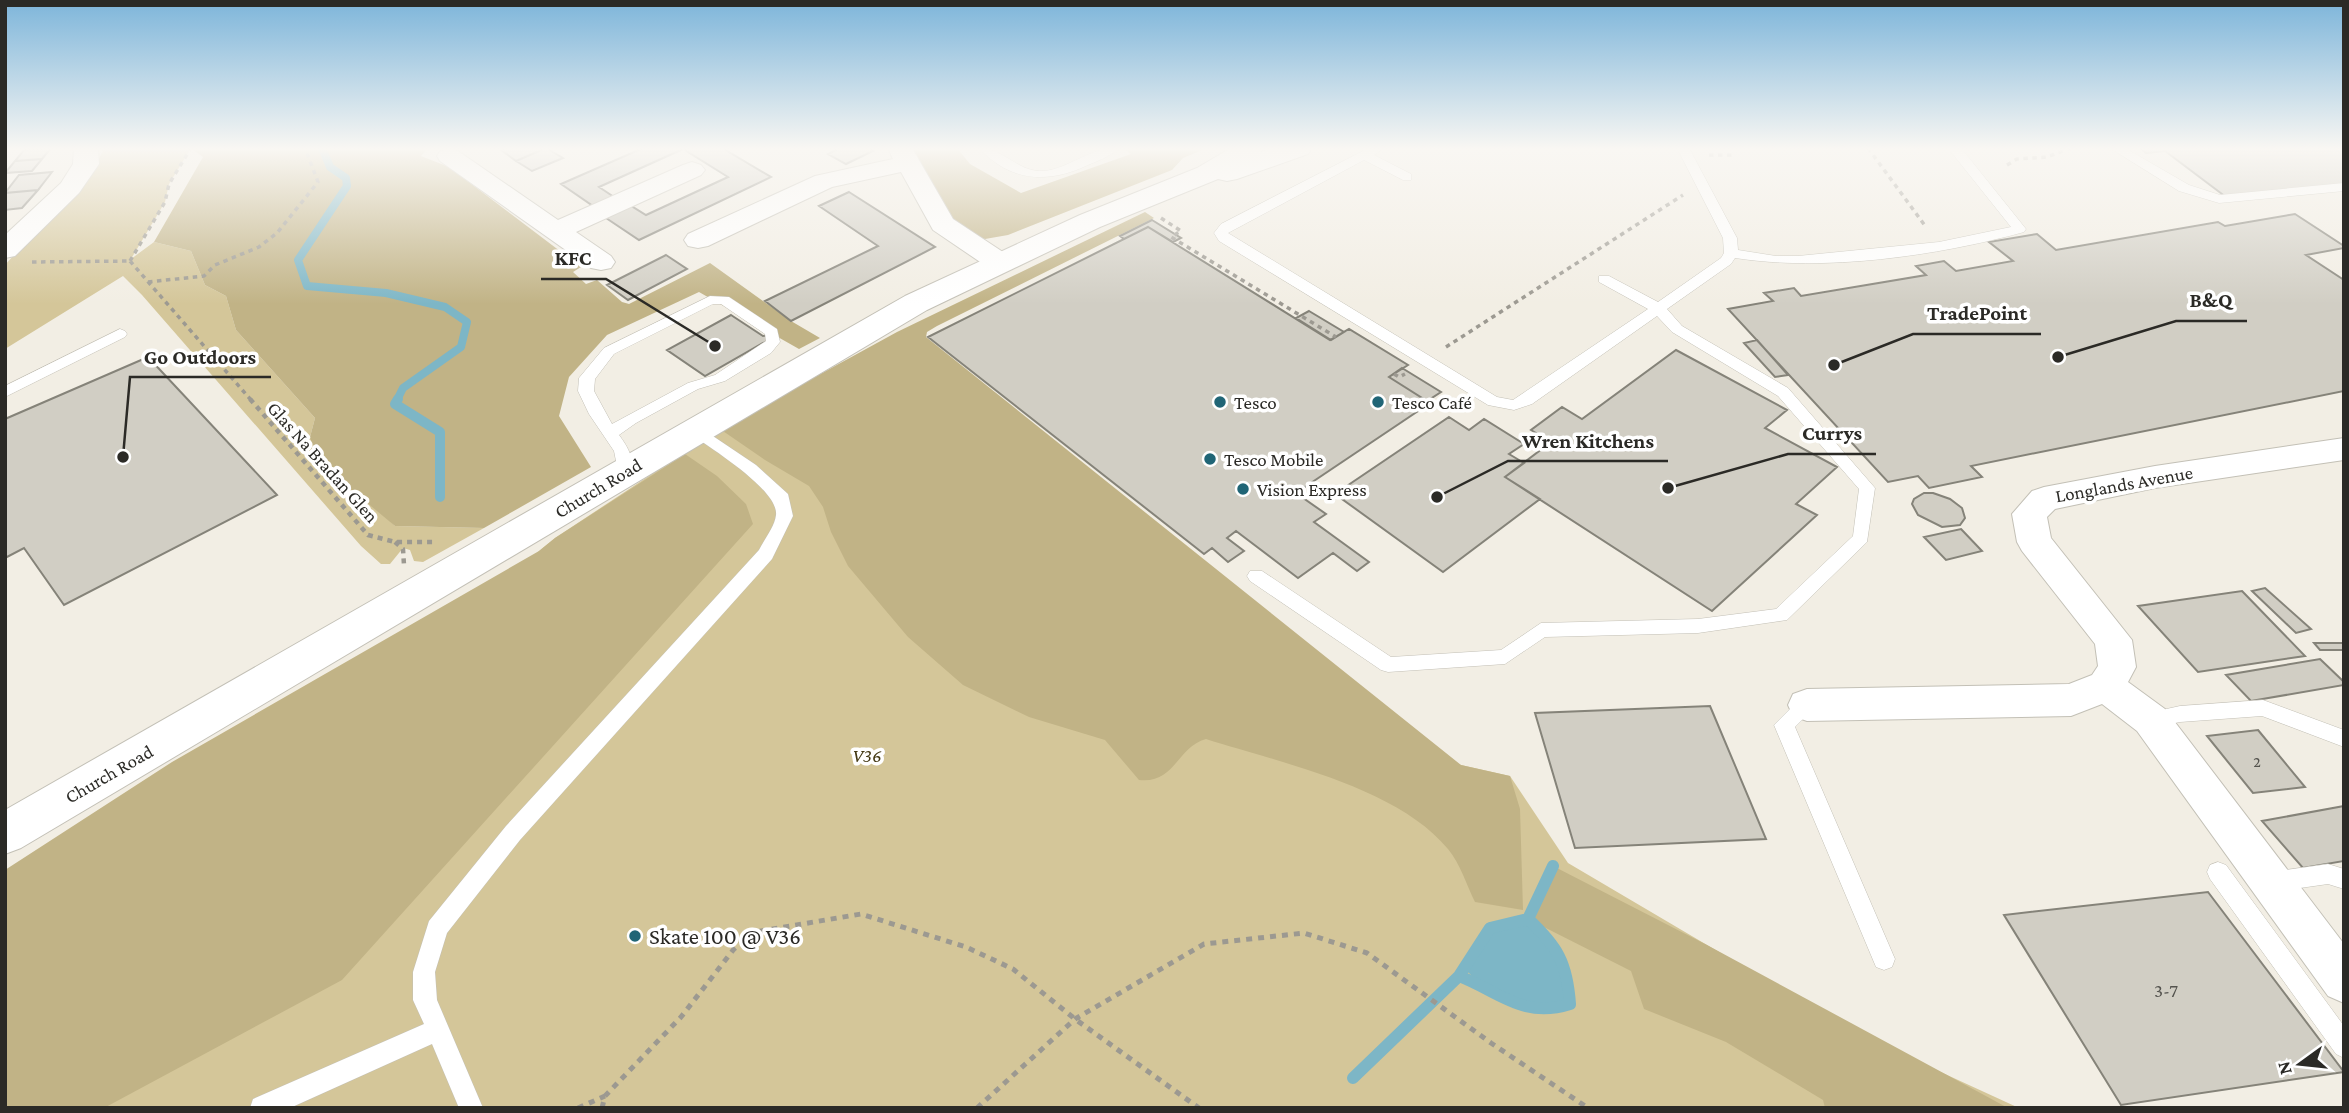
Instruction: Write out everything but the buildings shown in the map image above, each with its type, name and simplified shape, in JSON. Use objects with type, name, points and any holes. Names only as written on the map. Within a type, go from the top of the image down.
[{"type":"street","points":[[13,256],[60,200]]},
{"type":"street","points":[[517,200],[601,262]]},
{"type":"street","points":[[556,230],[624,200]]},
{"type":"street","points":[[698,240],[784,200]]},
{"type":"street","points":[[929,200],[942,224],[999,262]]},
{"type":"street","name":"Church Road","points":[[5,834],[817,358],[999,262],[1140,200]]},
{"type":"street","name":"Longlands Avenue","points":[[2106,686],[2117,667],[2113,640],[2034,542],[2029,514],[2044,499],[2155,477],[2344,449]]},
{"type":"street","points":[[1807,705],[2071,700],[2106,686],[2151,720],[2338,973]]},
{"type":"lane","points":[[1278,200],[1226,227],[1221,233],[1224,238],[1483,396],[1514,405],[1527,400],[1726,261],[1731,253],[1730,238],[1710,200]]},
{"type":"lane","points":[[1731,253],[1776,260],[1798,260],[1942,244],[2019,229],[1996,200]]},
{"type":"lane","points":[[1256,576],[1388,665],[1505,657],[1541,630],[1698,626],[1781,615],[1861,538],[1867,488],[1783,392],[1677,329],[1658,308],[1604,279]]},
{"type":"lane","points":[[610,434],[631,419],[692,386],[720,378],[766,350],[773,342],[772,332],[724,300],[700,303],[609,351],[587,378],[586,391],[610,434],[622,451],[625,472]]},
{"type":"lane","points":[[5,392],[120,334]]},
{"type":"lane","points":[[471,1108],[425,1000],[424,972],[437,928],[513,833],[766,554],[785,516],[782,498],[750,468],[695,429]]},
{"type":"lane","points":[[1807,705],[1784,726],[1884,960]]},
{"type":"lane","points":[[2151,720],[2180,714],[2263,708],[2344,738]]},
{"type":"lane","points":[[2218,872],[2344,1046]]},
{"type":"lane","points":[[2269,883],[2328,874],[2344,879]]},
{"type":"lane","points":[[2289,971],[2338,973]]},
{"type":"lane","points":[[262,1108],[437,1030]]},
{"type":"path","points":[[13,256],[130,261],[165,200]]},
{"type":"path","points":[[147,283],[204,276],[215,265],[259,247],[277,233],[303,200]]},
{"type":"path","points":[[1437,354],[1675,200]]},
{"type":"path","points":[[1908,200],[1942,244]]},
{"type":"path","name":"Glas Na Bradan Glen","points":[[130,261],[368,535],[395,542],[444,541]]},
{"type":"path","points":[[578,1108],[604,1096],[681,1017],[734,949],[755,932],[861,914],[966,947],[1013,969],[1075,1019],[1199,1108]]},
{"type":"path","points":[[977,1108],[1075,1019],[1204,944],[1304,933],[1367,953],[1386,969],[1588,1108]]},
{"type":"path","points":[[602,1108],[604,1096]]},
{"type":"green space","points":[[63,200],[165,200],[131,259],[154,242],[191,251],[205,285],[226,296],[236,330],[315,418],[310,437],[395,526],[484,528],[423,562],[414,561],[410,550],[403,548],[390,564],[381,564],[361,546],[123,276],[5,349],[5,265]]},
{"type":"green space","name":"V36","points":[[720,429],[1461,765],[1510,776],[1568,863],[1860,1035],[2019,1108],[5,1108],[539,551]]},
{"type":"shaded area","points":[[178,200],[492,200],[581,267],[573,272],[586,284],[597,280],[622,302],[629,304],[710,263],[791,321],[820,338],[799,349],[699,292],[607,335],[569,377],[559,416],[591,467],[484,528],[395,526],[318,462],[310,437],[315,418],[236,330],[226,296],[205,285],[191,251],[154,242]]},
{"type":"shaded area","points":[[938,200],[1096,200],[1008,235],[985,239],[959,229]]},
{"type":"shaded area","points":[[1145,212],[1154,218],[937,326],[927,332],[926,337],[1461,765],[1510,776],[1520,809],[1523,910],[1475,902],[1448,849],[1426,827],[1369,793],[1302,768],[1206,739],[1188,749],[1161,776],[1151,780],[1139,780],[1105,740],[1029,717],[963,685],[908,637],[848,566],[831,532],[823,507],[809,486],[720,429],[897,332]]},
{"type":"shaded area","points":[[685,454],[717,476],[746,504],[753,524],[342,980],[104,1108],[5,1108],[5,870],[172,762],[539,551]]},
{"type":"shaded area","points":[[1553,866],[1707,945],[2008,1108],[1825,1108],[1823,1100],[1726,1042],[1644,1009],[1631,971],[1528,919]]},
{"type":"water","points":[[1528,919],[1552,941],[1569,987],[1563,1005],[1536,1009],[1510,1002],[1475,979],[1465,969],[1490,928]]},
{"type":"waterway","points":[[338,200],[298,260],[307,286],[386,293],[445,307],[467,322],[461,347],[403,388],[397,400]]},
{"type":"waterway","points":[[398,399],[395,404],[440,432],[440,497]]},
{"type":"waterway","points":[[1528,919],[1553,866]]},
{"type":"waterway","points":[[1459,976],[1525,1006],[1553,1008],[1570,1004],[1566,977],[1559,957],[1547,938],[1528,919]]},
{"type":"waterway","points":[[1459,976],[1490,928],[1528,919]]},
{"type":"waterway","points":[[1353,1078],[1459,976]]},
{"type":"place","name":"KFC","points":[[715,346]]},
{"type":"place","name":"B&Q","points":[[2058,357]]},
{"type":"place","name":"TradePoint","points":[[1834,365]]},
{"type":"place","name":"Tesco","points":[[1220,402]]},
{"type":"place","name":"Tesco Café","points":[[1378,402]]},
{"type":"place","name":"Go Outdoors","points":[[123,457]]},
{"type":"place","name":"Tesco Mobile","points":[[1210,459]]},
{"type":"place","name":"Currys","points":[[1668,488]]},
{"type":"place","name":"Vision Express","points":[[1243,489]]},
{"type":"place","name":"Wren Kitchens","points":[[1437,497]]},
{"type":"place","name":"Skate 100 @ V36","points":[[635,936]]}]
